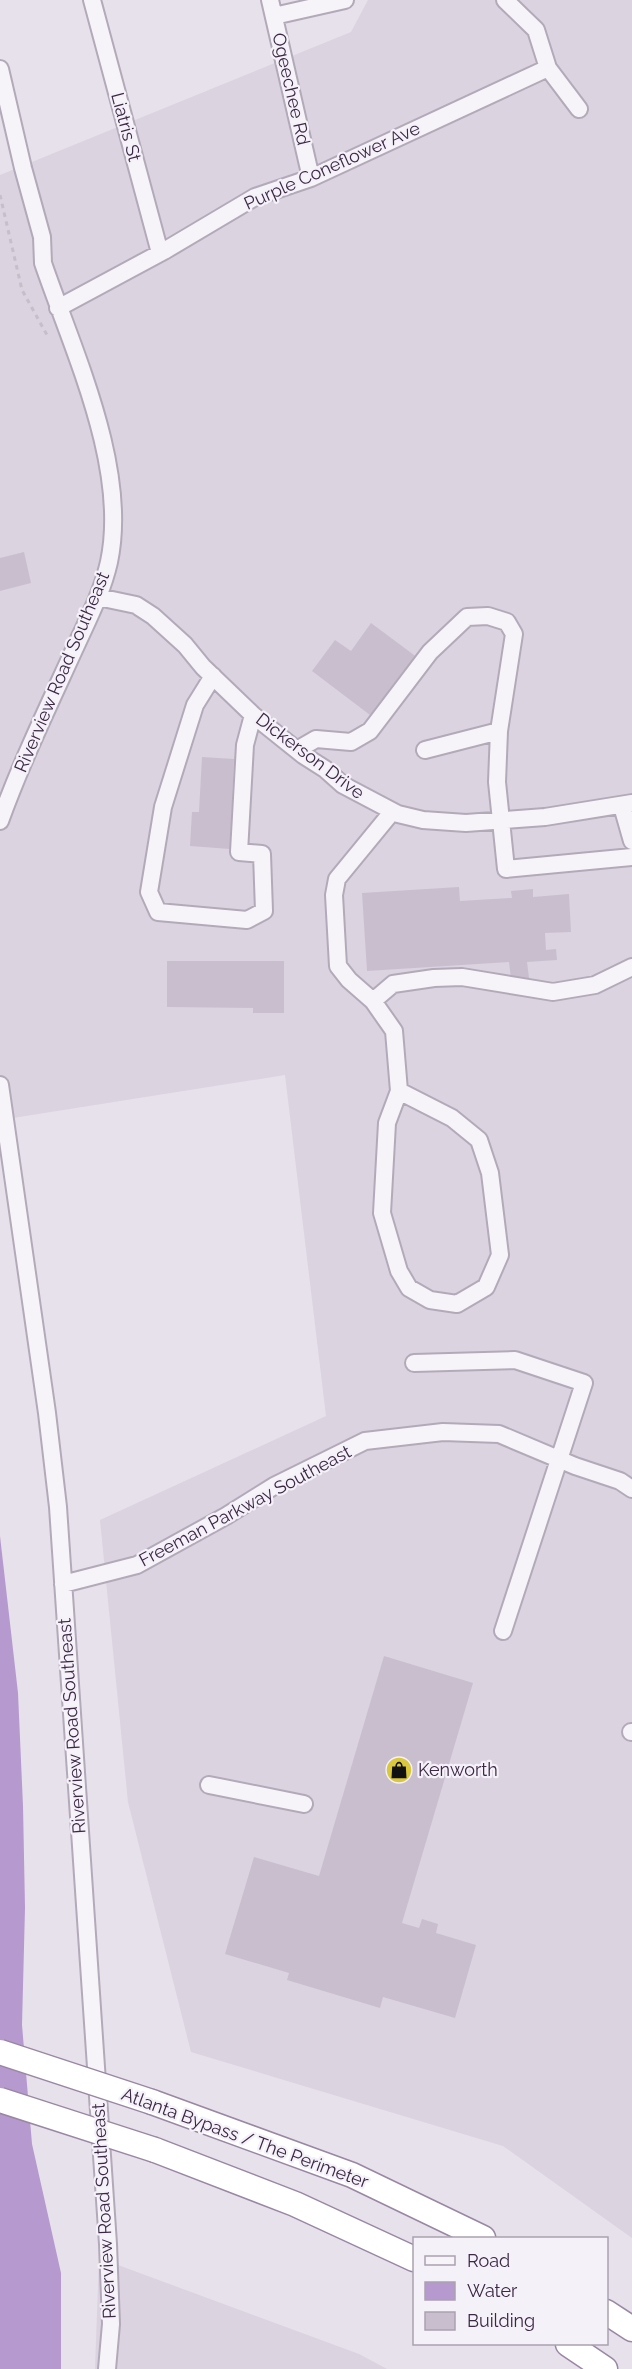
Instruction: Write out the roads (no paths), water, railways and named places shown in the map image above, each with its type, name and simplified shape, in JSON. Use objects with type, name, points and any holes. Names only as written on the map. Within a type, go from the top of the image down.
[{"type":"highway","name":"Atlanta Bypass / The Perimeter","points":[[0,2052],[152,2102],[352,2175],[481,2237]]},
{"type":"highway","points":[[0,2100],[155,2150],[295,2204],[413,2259]]},
{"type":"highway","points":[[608,2313],[632,2329]]},
{"type":"highway","points":[[571,2345],[605,2369]]},
{"type":"street","name":"Liatris St","points":[[92,0],[160,253]]},
{"type":"street","points":[[272,8],[345,0]]},
{"type":"street","points":[[505,0],[536,30],[548,68],[579,109]]},
{"type":"street","name":"Ogeechee Rd","points":[[272,8],[311,178]]},
{"type":"street","name":"Purple Coneflower Ave","points":[[58,308],[160,253],[255,197],[311,178],[548,68]]},
{"type":"street","name":"Riverview Road Southeast","points":[[0,69],[42,237],[43,263],[101,435],[112,492],[113,528],[109,561],[98,597],[24,761],[0,821]]},
{"type":"street","name":"Dickerson Drive","points":[[98,597],[136,605],[153,616],[185,645],[253,715],[343,785],[392,812],[423,820],[466,823],[545,817],[627,805]]},
{"type":"street","points":[[297,750],[316,739],[351,742],[370,731],[430,652],[467,617],[488,616],[507,622],[514,634],[499,731],[497,782],[506,868],[632,857]]},
{"type":"street","points":[[213,676],[195,705],[163,807],[150,892],[158,912],[247,920],[264,911],[262,854],[239,852],[245,745],[253,715]]},
{"type":"street","points":[[425,750],[499,731]]},
{"type":"street","points":[[627,805],[632,842]]},
{"type":"street","points":[[392,812],[337,879],[334,895],[338,966],[373,1000],[394,1031],[399,1091],[387,1123],[382,1213],[399,1271],[409,1288],[430,1300],[457,1304],[486,1287],[500,1255],[490,1173],[479,1140],[452,1118],[399,1091]]},
{"type":"street","points":[[373,1000],[393,984],[462,976],[553,992],[594,985],[632,968]]},
{"type":"street","name":"Riverview Road Southeast","points":[[0,1085],[47,1413],[58,1507],[109,2254],[111,2324],[107,2369]]},
{"type":"street","points":[[414,1363],[515,1360],[585,1383],[503,1631]]},
{"type":"street","name":"Freeman Parkway Southeast","points":[[63,1584],[137,1565],[226,1516],[274,1486],[365,1441],[443,1432],[499,1434],[561,1460],[621,1481],[632,1489]]},
{"type":"street","points":[[209,1785],[304,1804]]},
{"type":"water","points":[[0,1536],[18,1693],[25,1908],[22,2025],[32,2144],[61,2273],[61,2369],[0,2369]]},
{"type":"place","name":"Kenworth","points":[[399,1770]]}]
